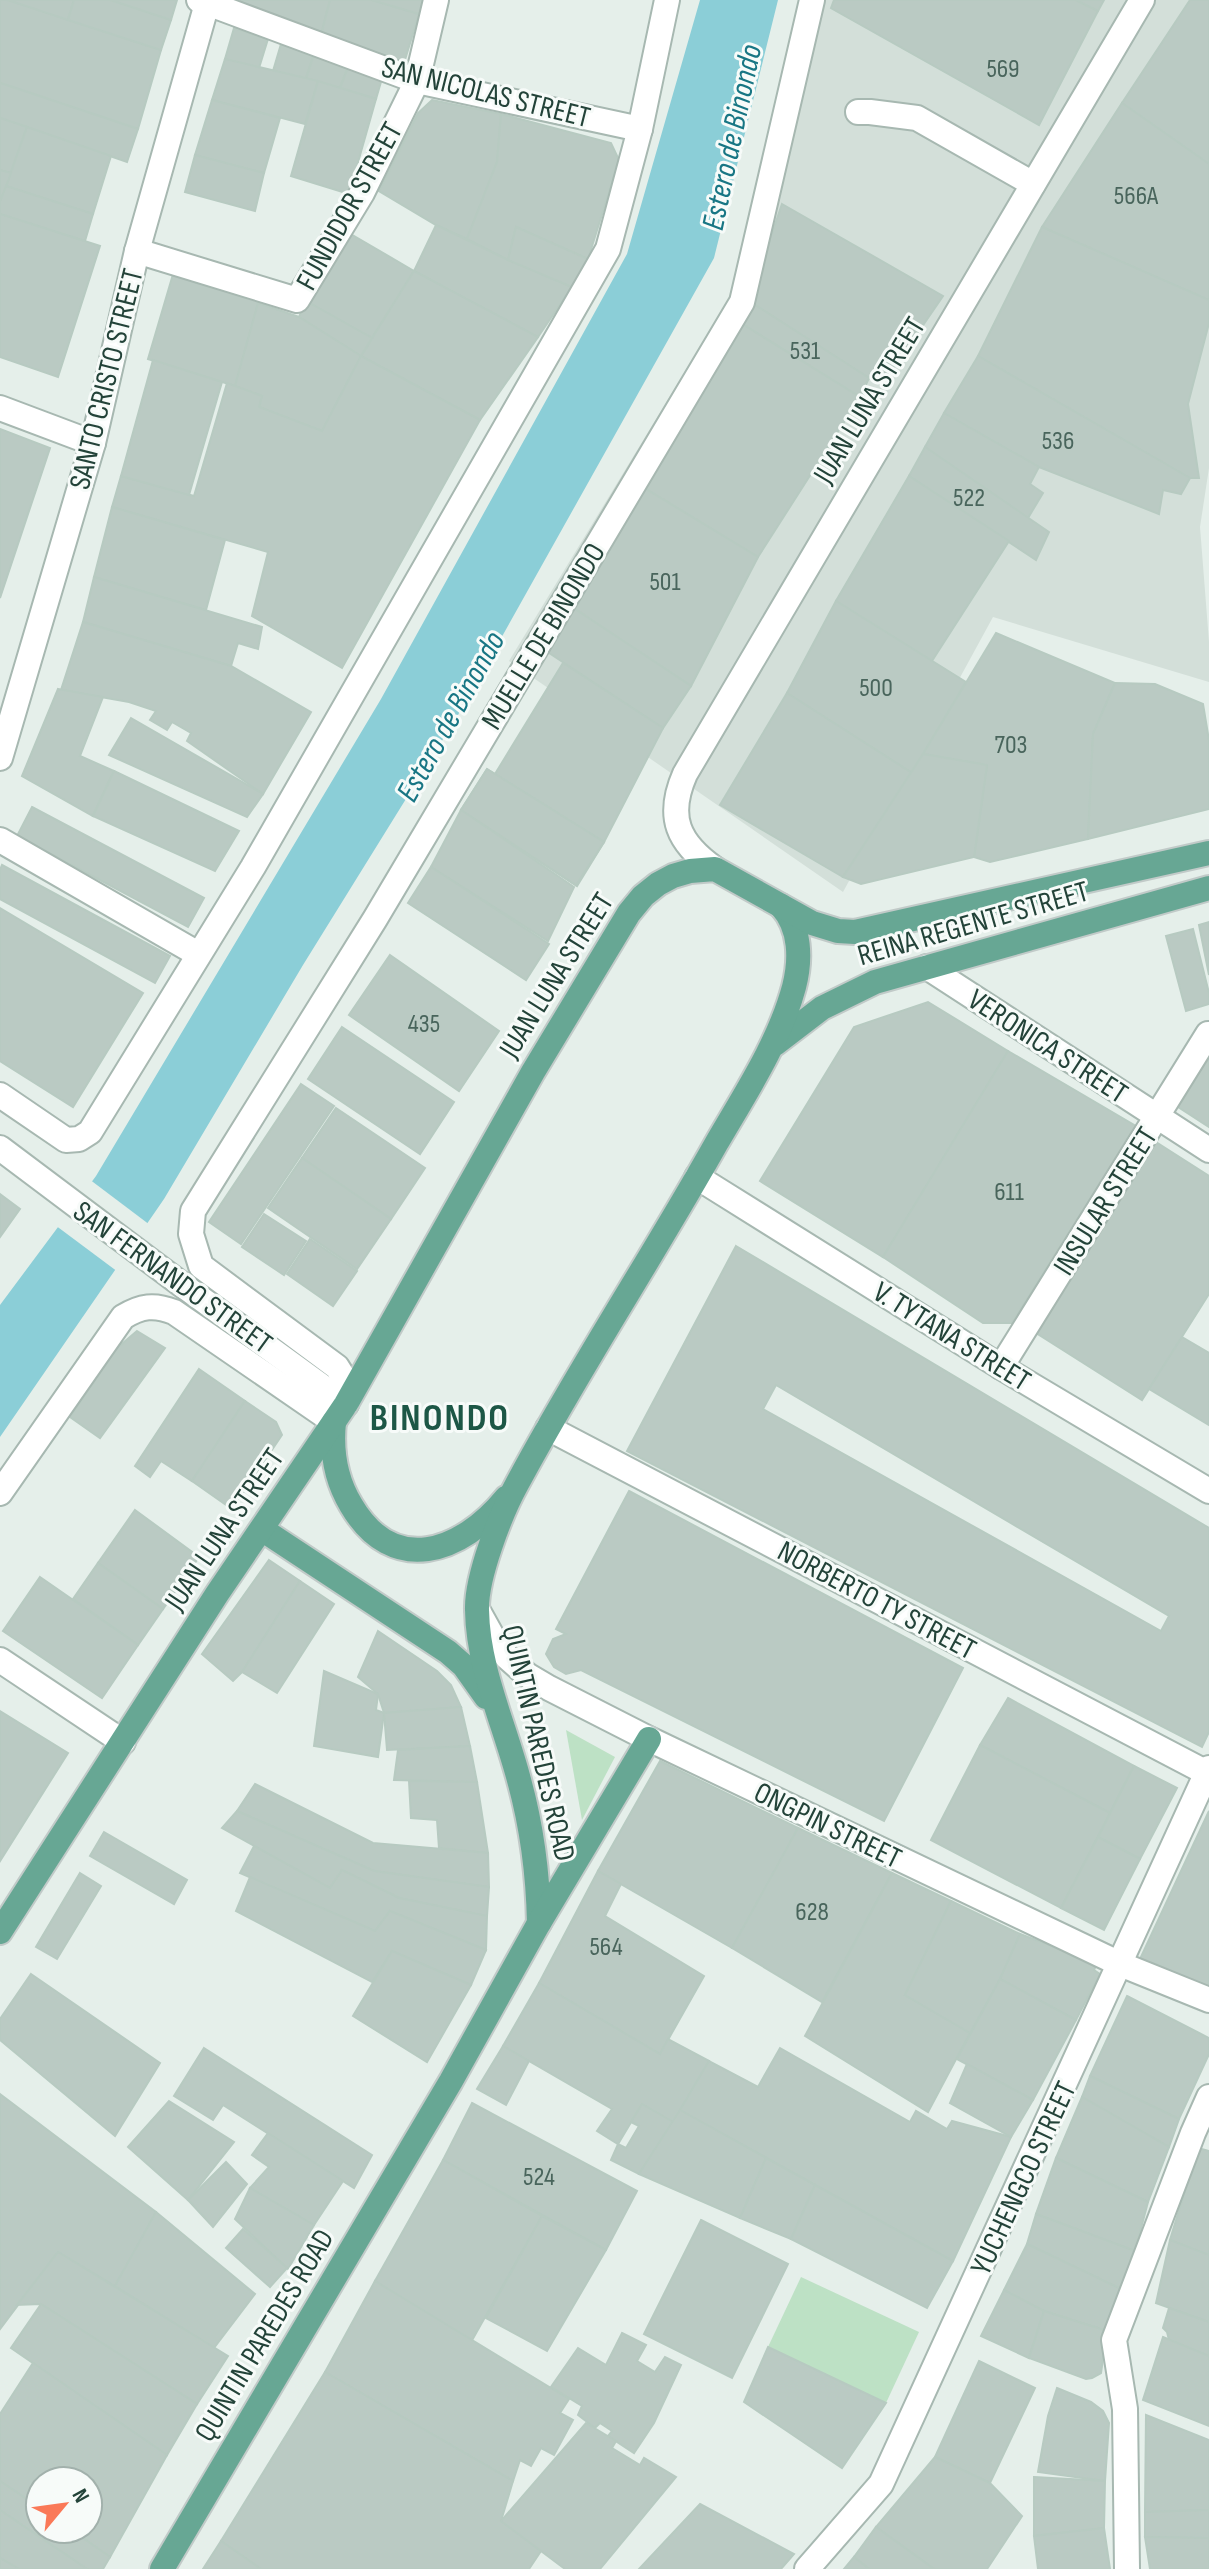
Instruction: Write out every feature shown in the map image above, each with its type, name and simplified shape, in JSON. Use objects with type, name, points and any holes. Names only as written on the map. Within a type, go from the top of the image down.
[{"type":"main road","name":"REINA REGENTE STREET","points":[[781,906],[824,927],[855,932],[1209,853]]},
{"type":"main road","name":"JUAN LUNA STREET","points":[[0,1932],[209,1607],[340,1413],[533,1072],[629,913],[643,896],[673,876],[715,869]]},
{"type":"main road","points":[[715,869],[781,906],[795,930],[797,959],[791,995],[770,1048]]},
{"type":"main road","name":"REINA REGENTE STREET","points":[[770,1048],[795,1026],[835,1001],[875,982],[1209,888]]},
{"type":"main road","name":"QUINTIN PAREDES ROAD","points":[[162,2569],[435,2107],[539,1923],[538,1876],[520,1782],[486,1674],[477,1609],[485,1561],[514,1487],[770,1048]]},
{"type":"main road","points":[[340,1413],[333,1435],[336,1471],[347,1499],[369,1530],[399,1549],[433,1549],[449,1544],[488,1517],[514,1487]]},
{"type":"main road","points":[[263,1530],[448,1652],[476,1681],[498,1716]]},
{"type":"main road","points":[[539,1923],[649,1739]]},
{"type":"street","name":"FUNDIDOR STREET","points":[[137,251],[297,300],[362,193],[417,81],[436,0]]},
{"type":"street","points":[[0,1095],[66,1140],[79,1139],[90,1132],[253,867],[608,249],[640,129],[667,0]]},
{"type":"street","name":"MUELLE DE BINONDO","points":[[340,1413],[347,1383],[343,1373],[201,1266],[191,1234],[193,1211],[375,919],[742,302],[812,0]]},
{"type":"street","name":"JUAN LUNA STREET","points":[[715,869],[694,852],[677,826],[677,791],[685,774],[1142,0]]},
{"type":"street","name":"SAN NICOLAS STREET","points":[[205,1],[417,81],[640,129]]},
{"type":"street","name":"SANTO CRISTO STREET","points":[[0,758],[93,443],[137,251],[205,1]]},
{"type":"street","points":[[858,112],[917,118],[1033,184]]},
{"type":"street","points":[[0,408],[93,443]]},
{"type":"street","points":[[0,840],[198,954]]},
{"type":"street","name":"VERONICA STREET","points":[[927,967],[1209,1150]]},
{"type":"street","name":"INSULAR STREET","points":[[1001,1367],[1208,1034]]},
{"type":"street","name":"SAN FERNANDO STREET","points":[[0,1148],[286,1360],[340,1413]]},
{"type":"street","name":"V. TYTANA STREET","points":[[697,1177],[1001,1367],[1209,1491]]},
{"type":"street","points":[[0,1493],[123,1317],[136,1309],[150,1306],[174,1312],[340,1413]]},
{"type":"street","name":"NORBERTO TY STREET","points":[[548,1428],[1208,1771]]},
{"type":"street","name":"ONGPIN STREET","points":[[477,1609],[507,1657],[527,1675],[649,1739],[1120,1964],[1209,2000]]},
{"type":"street","points":[[0,1660],[123,1742]]},
{"type":"street","name":"YUCHENGCO STREET","points":[[807,2569],[881,2484],[1208,1771]]},
{"type":"street","points":[[1127,2569],[1125,2409],[1114,2340],[1209,2097]]},
{"type":"shaded area","points":[[814,0],[1209,0],[1209,468],[1200,527],[1209,682],[993,617],[843,892],[509,661],[743,276]]},
{"type":"green space","points":[[566,1730],[615,1757],[582,1820]]},
{"type":"green space","points":[[801,2277],[919,2332],[886,2403],[768,2347]]},
{"type":"water","name":"Estero de Binondo","points":[[700,0],[778,0],[714,258],[458,715],[303,965],[164,1199],[0,1437],[0,1305],[96,1176],[381,699],[627,254]]},
{"type":"pier","points":[[89,1179],[150,1225],[118,1272],[55,1225]]},
{"type":"building","points":[[0,0],[161,50],[138,129],[0,83]]},
{"type":"building","points":[[8,0],[74,0],[68,20]]},
{"type":"building","points":[[74,0],[111,0],[171,20],[161,50],[68,20]]},
{"type":"building","points":[[111,0],[177,0],[171,20]]},
{"type":"building","points":[[241,0],[330,0],[321,35],[238,9]]},
{"type":"building","points":[[330,0],[372,0],[419,14],[404,63],[321,35]]},
{"type":"building","points":[[372,0],[423,0],[419,14]]},
{"type":"building","points":[[834,0],[1076,0],[1098,11],[1039,125],[831,8]]},
{"type":"building","points":[[1076,0],[1104,0],[1098,11]]},
{"type":"building","points":[[1190,0],[1209,0],[1209,164],[1122,103]]},
{"type":"building","points":[[234,28],[268,39],[259,68],[225,59]]},
{"type":"building","points":[[281,44],[314,54],[306,79],[273,71]]},
{"type":"building","points":[[314,54],[349,65],[340,88],[306,79]]},
{"type":"building","points":[[225,59],[318,81],[305,124],[212,100]]},
{"type":"building","points":[[349,65],[383,75],[376,99],[340,88]]},
{"type":"building","points":[[318,81],[376,99],[349,194],[291,176]]},
{"type":"building","points":[[0,83],[138,129],[127,162],[0,118]]},
{"type":"building","points":[[212,100],[280,118],[264,173],[195,155]]},
{"type":"building","points":[[432,100],[501,114],[497,162],[467,239],[436,225],[379,191],[418,113]]},
{"type":"building","points":[[1122,103],[1209,164],[1209,300],[1042,227]]},
{"type":"building","points":[[501,114],[611,143],[619,160],[588,259],[516,227],[508,260],[467,239],[497,162]]},
{"type":"building","points":[[0,118],[27,127],[11,173],[0,170]]},
{"type":"building","points":[[27,127],[111,156],[93,214],[6,186]]},
{"type":"building","points":[[195,155],[264,173],[255,211],[185,192]]},
{"type":"building","points":[[0,170],[11,173],[0,202]]},
{"type":"building","points":[[6,186],[93,214],[85,241],[0,214],[0,202]]},
{"type":"building","points":[[782,204],[943,296],[884,382],[869,378],[749,301]]},
{"type":"building","points":[[0,214],[100,246],[58,377],[0,357]]},
{"type":"building","points":[[436,225],[572,287],[538,337],[414,271]]},
{"type":"building","points":[[516,227],[588,259],[572,287],[508,260]]},
{"type":"building","points":[[1042,227],[1209,300],[1209,323],[1188,404],[1199,478],[1190,478],[978,356]]},
{"type":"building","points":[[349,233],[414,271],[372,338],[306,301]]},
{"type":"building","points":[[174,271],[261,293],[235,386],[148,359]]},
{"type":"building","points":[[414,271],[538,337],[480,420],[361,356]]},
{"type":"building","points":[[306,301],[372,338],[361,356],[299,317]]},
{"type":"building","points":[[749,301],[869,378],[860,397],[739,322]]},
{"type":"building","points":[[258,303],[299,317],[361,356],[322,431],[259,407],[262,396],[235,386]]},
{"type":"building","points":[[739,322],[860,397],[758,557],[641,486]]},
{"type":"building","points":[[361,356],[480,420],[342,668],[252,616],[268,552],[112,507],[121,476],[194,496],[227,383],[262,396],[259,407],[322,431]]},
{"type":"building","points":[[978,356],[1190,478],[1181,494],[1163,490],[1159,514],[1039,467],[944,413]]},
{"type":"building","points":[[153,360],[222,382],[189,495],[121,476]]},
{"type":"building","points":[[944,413],[1039,467],[1030,484],[1043,493],[1028,518],[925,447]]},
{"type":"building","points":[[0,429],[50,448],[0,598]]},
{"type":"building","points":[[925,447],[1049,532],[1036,560],[909,476]]},
{"type":"building","points":[[909,476],[1009,541],[932,661],[836,601]]},
{"type":"building","points":[[641,486],[758,557],[691,686],[569,605]]},
{"type":"building","points":[[112,507],[225,540],[206,610],[94,577]]},
{"type":"building","points":[[94,577],[262,627],[258,649],[238,643],[231,666],[83,622]]},
{"type":"building","points":[[836,601],[966,682],[912,773],[787,693]]},
{"type":"building","points":[[569,605],[691,686],[663,728],[543,649]]},
{"type":"building","points":[[83,622],[231,666],[311,712],[263,794],[187,741],[191,733],[172,722],[167,730],[150,720],[156,711],[129,702],[61,690]]},
{"type":"building","points":[[996,633],[1115,683],[1093,734],[1088,839],[990,862],[974,857],[987,765],[923,754]]},
{"type":"building","points":[[563,663],[663,728],[604,842],[495,774]]},
{"type":"building","points":[[1115,683],[1155,684],[1203,704],[1209,740],[1209,809],[1088,839],[1093,734]]},
{"type":"building","points":[[58,689],[103,697],[80,756],[114,771],[93,816],[22,776]]},
{"type":"building","points":[[787,693],[912,773],[843,877],[720,805]]},
{"type":"building","points":[[131,718],[263,794],[247,817],[109,755]]},
{"type":"building","points":[[923,754],[987,765],[974,857],[861,884],[843,877]]},
{"type":"building","points":[[487,769],[604,842],[577,886],[461,810]]},
{"type":"building","points":[[487,769],[604,842],[576,885],[461,810]]},
{"type":"building","points":[[114,771],[239,831],[215,871],[93,816]]},
{"type":"building","points":[[32,807],[204,898],[188,927],[17,836]]},
{"type":"building","points":[[461,810],[574,887],[548,941],[431,867]]},
{"type":"building","points":[[2,865],[170,956],[155,983],[0,899]]},
{"type":"building","points":[[431,867],[549,944],[526,980],[408,903]]},
{"type":"building","points":[[0,908],[143,993],[73,1107],[0,1061]]},
{"type":"building","points":[[1209,922],[1209,975],[1199,925]]},
{"type":"building","points":[[1193,929],[1209,1004],[1186,1011],[1166,936]]},
{"type":"building","points":[[390,955],[499,1031],[459,1091],[349,1015]]},
{"type":"building","points":[[928,1002],[1008,1051],[883,1257],[760,1181],[854,1027]]},
{"type":"building","points":[[342,1027],[454,1102],[420,1154],[308,1079]]},
{"type":"building","points":[[1008,1051],[1136,1126],[1012,1323],[983,1323],[883,1257]]},
{"type":"building","points":[[1209,1055],[1209,1127],[1178,1107]]},
{"type":"building","points":[[301,1084],[334,1106],[241,1244],[209,1222]]},
{"type":"building","points":[[336,1108],[425,1168],[391,1219],[302,1158]]},
{"type":"building","points":[[1156,1142],[1209,1176],[1209,1294],[1142,1400],[1036,1333]]},
{"type":"building","points":[[302,1158],[391,1219],[357,1269],[268,1208]]},
{"type":"building","points":[[0,1194],[20,1209],[0,1237]]},
{"type":"building","points":[[264,1214],[306,1241],[284,1275],[242,1247]]},
{"type":"building","points":[[310,1239],[357,1271],[333,1306],[287,1274]]},
{"type":"building","points":[[736,1246],[1209,1528],[1209,1732],[1202,1747],[627,1451]],"holes":[[[776,1385],[1169,1616],[1161,1631],[763,1409]]]},
{"type":"building","points":[[137,1331],[165,1348],[100,1438],[70,1417],[116,1349]]},
{"type":"building","points":[[1182,1337],[1209,1353],[1209,1425],[1149,1389]]},
{"type":"building","points":[[199,1369],[245,1401],[192,1481],[161,1461],[150,1477],[135,1466]]},
{"type":"building","points":[[245,1401],[276,1422],[282,1435],[232,1509],[192,1481]]},
{"type":"building","points":[[629,1491],[963,1668],[884,1821],[581,1670],[566,1674],[554,1667],[546,1654],[553,1639],[566,1634],[556,1629]]},
{"type":"building","points":[[135,1510],[199,1557],[163,1609],[98,1563]]},
{"type":"building","points":[[269,1560],[300,1581],[242,1672],[233,1681],[202,1654]]},
{"type":"building","points":[[98,1563],[163,1609],[138,1645],[73,1599]]},
{"type":"building","points":[[40,1577],[138,1645],[102,1698],[3,1631]]},
{"type":"building","points":[[300,1581],[334,1604],[277,1693],[242,1672]]},
{"type":"building","points":[[378,1631],[437,1671],[451,1685],[461,1707],[384,1713],[378,1694],[358,1677]]},
{"type":"building","points":[[324,1671],[378,1694],[376,1710],[384,1713],[378,1757],[314,1746]]},
{"type":"building","points":[[1008,1698],[1134,1766],[1110,1813],[980,1745]]},
{"type":"building","points":[[461,1707],[470,1746],[387,1750],[384,1713]]},
{"type":"building","points":[[0,1711],[68,1753],[0,1861]]},
{"type":"building","points":[[980,1745],[1110,1813],[1061,1908],[931,1840]]},
{"type":"building","points":[[470,1746],[477,1782],[394,1780],[398,1750]]},
{"type":"building","points":[[660,1761],[798,1828],[732,1948],[598,1871]]},
{"type":"building","points":[[1134,1766],[1177,1788],[1140,1859],[1098,1837]]},
{"type":"building","points":[[409,1781],[477,1782],[488,1853],[439,1848],[437,1820],[411,1818]]},
{"type":"building","points":[[255,1784],[373,1843],[488,1853],[489,1887],[374,1871],[237,1811]]},
{"type":"building","points":[[237,1811],[374,1871],[489,1887],[487,1916],[399,1898],[342,1870],[330,1888],[222,1828]]},
{"type":"building","points":[[1209,1811],[1209,1992],[1140,1959]]},
{"type":"building","points":[[798,1828],[892,1873],[822,2002],[732,1948]]},
{"type":"building","points":[[104,1832],[187,1880],[174,1904],[90,1856]]},
{"type":"building","points":[[1098,1837],[1140,1859],[1104,1930],[1061,1908]]},
{"type":"building","points":[[254,1846],[330,1888],[342,1870],[399,1898],[487,1916],[486,1950],[390,1911],[375,1931],[240,1873]]},
{"type":"building","points":[[598,1871],[621,1884],[605,1916],[704,1976],[660,2054],[539,1983]]},
{"type":"building","points":[[80,1873],[101,1886],[57,1959],[36,1947]]},
{"type":"building","points":[[892,1873],[951,1901],[905,1995],[970,2033],[928,2112],[805,2036]]},
{"type":"building","points":[[250,1877],[375,1931],[390,1911],[486,1950],[471,1985],[392,1951],[372,1982],[236,1911]]},
{"type":"building","points":[[951,1901],[1020,1934],[1000,1979],[970,2033],[905,1995]]},
{"type":"building","points":[[1020,1934],[1097,1963],[1094,1970],[1100,1974],[1076,2020],[1000,1979]]},
{"type":"building","points":[[392,1951],[471,1985],[427,2062],[353,2016]]},
{"type":"building","points":[[31,1974],[160,2063],[115,2136],[0,2040],[0,2019]]},
{"type":"building","points":[[1000,1979],[1076,2020],[1033,2100],[957,2059]]},
{"type":"building","points":[[539,1983],[660,2054],[668,2039],[709,2061],[673,2122],[642,2104],[618,2144],[597,2131],[612,2109],[503,2046]]},
{"type":"building","points":[[1127,1996],[1209,2038],[1209,2054],[1179,2119],[1090,2076]]},
{"type":"building","points":[[503,2046],[529,2061],[506,2105],[477,2089]]},
{"type":"building","points":[[204,2048],[372,2155],[354,2188],[223,2105],[213,2120],[174,2096]]},
{"type":"building","points":[[780,2048],[910,2122],[916,2111],[947,2129],[952,2121],[1011,2137],[953,2261],[680,2110],[709,2061],[758,2087]]},
{"type":"building","points":[[967,2064],[1033,2100],[1011,2137],[950,2103]]},
{"type":"building","points":[[1090,2076],[1179,2119],[1169,2147],[1082,2097]]},
{"type":"building","points":[[0,2094],[156,2212],[115,2286],[58,2252],[0,2329]]},
{"type":"building","points":[[1082,2097],[1169,2147],[1148,2202],[1056,2158]]},
{"type":"building","points":[[169,2101],[234,2142],[188,2200],[128,2147]]},
{"type":"building","points":[[472,2103],[637,2191],[606,2250],[443,2160]]},
{"type":"building","points":[[642,2104],[673,2122],[639,2174],[611,2160],[618,2144],[626,2148],[639,2126],[631,2122]]},
{"type":"building","points":[[680,2110],[766,2158],[740,2218],[639,2174]]},
{"type":"building","points":[[268,2133],[343,2181],[314,2225],[250,2188],[269,2167],[252,2155]]},
{"type":"building","points":[[1198,2148],[1209,2151],[1209,2255],[1170,2240]]},
{"type":"building","points":[[766,2158],[815,2185],[791,2239],[740,2218]]},
{"type":"building","points":[[1056,2158],[1148,2202],[1135,2251],[1036,2214]]},
{"type":"building","points":[[443,2160],[542,2216],[471,2342],[375,2281]]},
{"type":"building","points":[[226,2162],[247,2184],[213,2227],[188,2200]]},
{"type":"building","points":[[815,2185],[953,2261],[927,2308],[791,2239]]},
{"type":"building","points":[[250,2188],[314,2225],[288,2269],[235,2219]]},
{"type":"building","points":[[156,2212],[255,2294],[214,2348],[115,2286]]},
{"type":"building","points":[[1036,2214],[1135,2251],[1121,2289],[1027,2244]]},
{"type":"building","points":[[542,2216],[606,2250],[547,2351],[486,2318]]},
{"type":"building","points":[[701,2220],[788,2264],[732,2378],[644,2334]]},
{"type":"building","points":[[243,2229],[287,2268],[270,2287],[226,2248]]},
{"type":"building","points":[[1170,2240],[1209,2255],[1209,2322],[1156,2303]]},
{"type":"building","points":[[1027,2244],[1121,2289],[1107,2331],[1044,2311],[1004,2290]]},
{"type":"building","points":[[58,2252],[228,2356],[197,2404],[41,2304],[17,2305]]},
{"type":"building","points":[[375,2281],[569,2399],[560,2413],[573,2420],[554,2455],[541,2448],[531,2466],[520,2460],[513,2481],[325,2372]]},
{"type":"building","points":[[1004,2290],[1044,2311],[1029,2358],[981,2336]]},
{"type":"building","points":[[41,2304],[197,2404],[167,2455],[11,2348]]},
{"type":"building","points":[[1169,2308],[1209,2322],[1209,2356],[1169,2340],[1163,2328]]},
{"type":"building","points":[[1044,2311],[1107,2331],[1101,2373],[1086,2379],[1029,2358]]},
{"type":"building","points":[[622,2333],[646,2345],[637,2361],[655,2372],[665,2357],[681,2365],[654,2423],[634,2453],[608,2436],[612,2431],[600,2423],[595,2428],[578,2415],[582,2406],[551,2387],[578,2348],[606,2365]]},
{"type":"building","points":[[1163,2337],[1209,2356],[1209,2426],[1143,2400]]},
{"type":"building","points":[[768,2347],[886,2403],[842,2468],[744,2402]]},
{"type":"building","points":[[979,2361],[1035,2388],[990,2483],[935,2457]]},
{"type":"building","points":[[33,2363],[167,2455],[110,2557],[93,2545],[104,2545],[104,2465],[24,2465],[24,2497],[0,2481],[0,2414]]},
{"type":"building","points":[[325,2372],[513,2481],[501,2521],[541,2551],[529,2569],[261,2569],[221,2541]]},
{"type":"building","points":[[1057,2388],[1091,2402],[1103,2411],[1109,2423],[1105,2481],[1038,2472],[1048,2416]]},
{"type":"building","points":[[1146,2415],[1209,2440],[1209,2510],[1145,2512]]},
{"type":"building","points":[[586,2423],[616,2441],[612,2448],[640,2465],[644,2458],[676,2477],[600,2569],[565,2569],[501,2521]]},
{"type":"building","points":[[935,2457],[990,2483],[1022,2516],[987,2569],[934,2569],[876,2527]]},
{"type":"building","points":[[1034,2477],[1105,2481],[1104,2528],[1034,2536]]},
{"type":"building","points":[[0,2481],[24,2497],[24,2526],[0,2510]]},
{"type":"building","points":[[700,2504],[794,2554],[781,2569],[639,2569]]},
{"type":"building","points":[[0,2510],[24,2526],[24,2545],[52,2545],[87,2569],[19,2569],[0,2558]]},
{"type":"building","points":[[1209,2510],[1209,2538],[1145,2537],[1145,2512]]},
{"type":"building","points":[[876,2527],[934,2569],[869,2569],[854,2557]]},
{"type":"building","points":[[1104,2528],[1110,2569],[1038,2569],[1034,2536]]},
{"type":"building","points":[[1145,2537],[1209,2538],[1209,2569],[1150,2569]]},
{"type":"building","points":[[221,2541],[261,2569],[203,2569]]},
{"type":"building","points":[[52,2545],[93,2545],[110,2557],[103,2569],[87,2569]]},
{"type":"building","points":[[854,2557],[869,2569],[844,2569]]},
{"type":"building","points":[[0,2558],[19,2569],[0,2569]]},
{"type":"district","name":"BINONDO","points":[[440,1417]]}]
